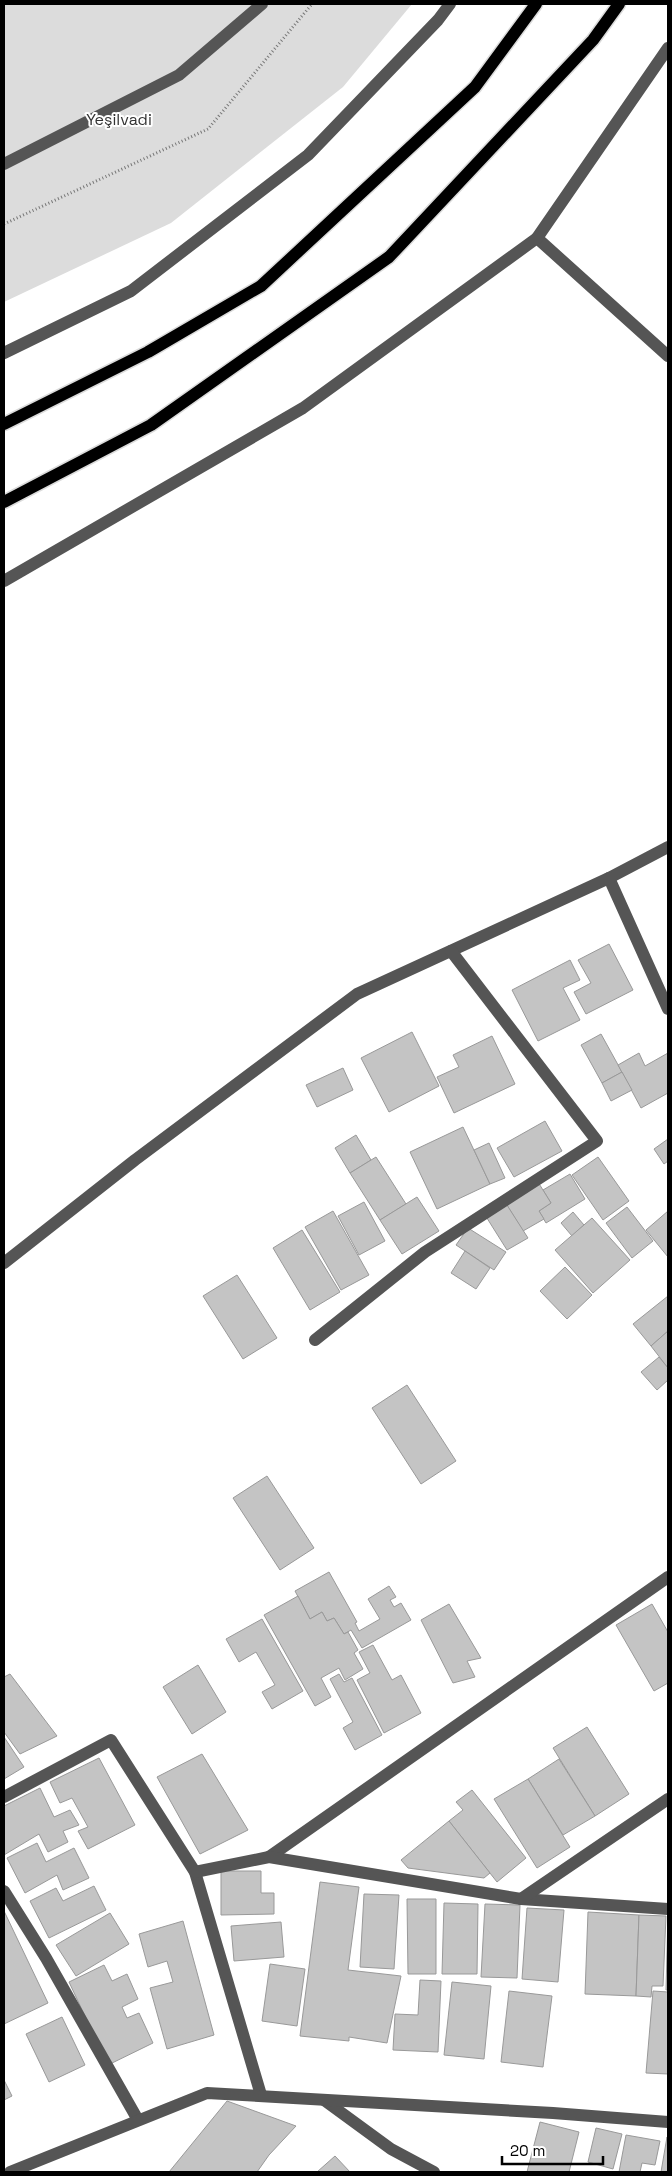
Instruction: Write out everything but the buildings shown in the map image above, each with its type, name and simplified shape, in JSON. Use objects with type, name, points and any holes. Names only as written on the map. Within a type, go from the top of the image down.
[{"type":"main road","points":[[4,424],[148,352],[262,286],[475,87],[536,4]]},
{"type":"main road","points":[[4,502],[150,425],[389,257],[593,40],[619,4]]},
{"type":"street","points":[[4,164],[179,75],[262,4]]},
{"type":"street","points":[[4,353],[131,291],[301,160],[438,20],[450,4]]},
{"type":"street","points":[[4,581],[302,408],[537,238],[668,48]]},
{"type":"street","points":[[537,238],[668,356]]},
{"type":"street","points":[[4,1263],[135,1160],[357,994],[609,878],[668,848]]},
{"type":"street","points":[[609,878],[668,1009]]},
{"type":"street","points":[[315,1340],[426,1252],[597,1141],[451,951]]},
{"type":"street","points":[[269,1857],[668,1577]]},
{"type":"street","points":[[4,1797],[111,1740],[195,1872],[261,2096]]},
{"type":"street","points":[[521,1899],[668,1798]]},
{"type":"street","points":[[195,1872],[269,1857],[521,1899],[668,1909]]},
{"type":"street","points":[[4,1891],[46,1958],[138,2120]]},
{"type":"street","points":[[10,2172],[27,2169],[207,2092],[668,2122]]},
{"type":"street","points":[[323,2099],[391,2150],[434,2172]]},
{"type":"path","points":[[4,224],[208,129],[312,4]]},
{"type":"green space","name":"Yeşilvadi","points":[[4,4],[412,4],[343,87],[171,223],[4,302]]}]
